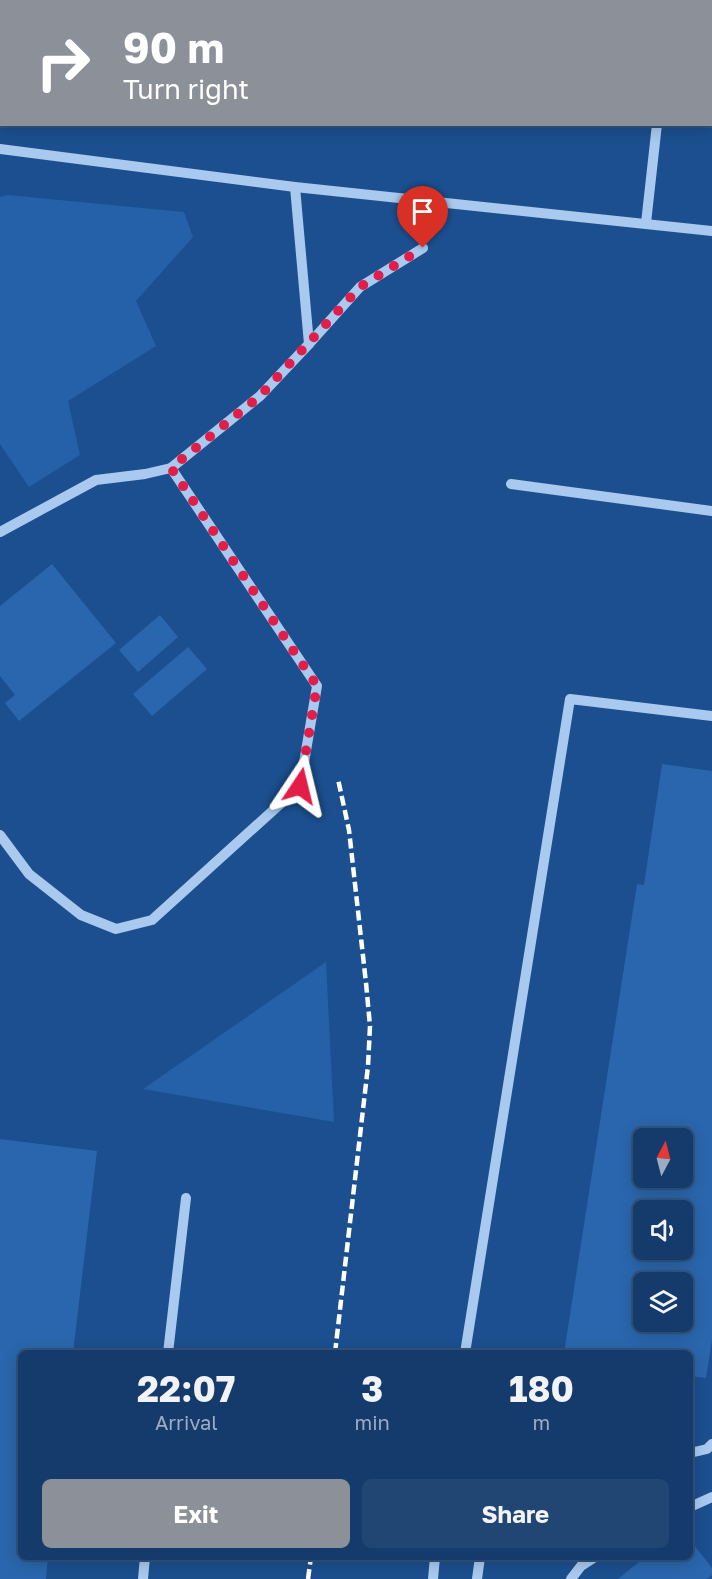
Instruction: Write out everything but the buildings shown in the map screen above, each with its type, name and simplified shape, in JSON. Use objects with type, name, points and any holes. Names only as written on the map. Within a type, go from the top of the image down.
[{"type":"lane","points":[[646,223],[657,126]]},
{"type":"lane","points":[[0,149],[295,187],[712,231]]},
{"type":"lane","points":[[295,187],[309,344]]},
{"type":"lane","points":[[0,532],[96,480],[145,474],[171,468],[260,396],[360,287],[423,248]]},
{"type":"lane","points":[[0,835],[29,874],[81,915],[116,929],[152,920],[300,786],[317,686],[171,468]]},
{"type":"lane","points":[[511,484],[712,512]]},
{"type":"lane","points":[[465,1350],[570,699],[712,716]]},
{"type":"lane","points":[[168,1350],[186,1197]]},
{"type":"lane","points":[[693,1452],[707,1449],[712,1444]]},
{"type":"lane","points":[[693,1506],[712,1497]]},
{"type":"lane","points":[[143,1579],[145,1560]]},
{"type":"lane","points":[[433,1579],[435,1560]]},
{"type":"lane","points":[[477,1579],[480,1560]]},
{"type":"lane","points":[[571,1579],[581,1566],[590,1560]]},
{"type":"shaded area","points":[[8,195],[184,212],[193,237],[136,301],[156,346],[68,401],[80,455],[29,487],[0,444],[0,197]]},
{"type":"shaded area","points":[[326,962],[334,1122],[143,1089]]},
{"type":"railway","points":[[335,1350],[368,1066],[370,1026],[349,830],[338,779]]},
{"type":"railway","points":[[308,1579],[311,1560]]},
{"type":"route","points":[[300,786],[317,686],[171,468],[260,396],[360,287],[423,248]]}]
